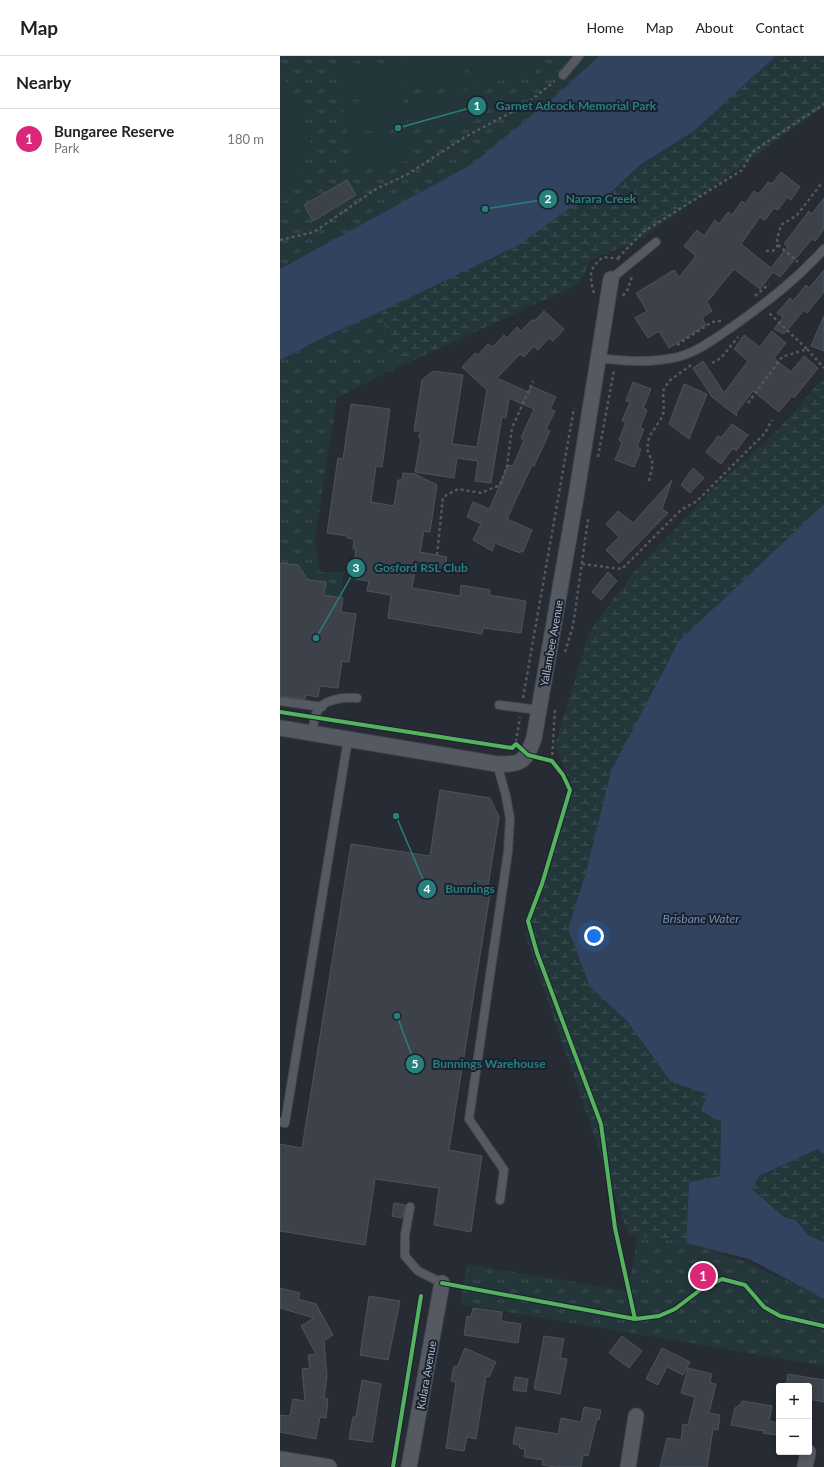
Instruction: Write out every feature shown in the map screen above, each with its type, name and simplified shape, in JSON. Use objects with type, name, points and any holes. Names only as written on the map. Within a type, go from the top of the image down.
[{"type":"street","name":"Yallambee Avenue","points":[[280,728],[497,764],[510,765],[523,760],[528,755],[534,738],[539,710],[576,497],[611,279]]},
{"type":"street","name":"Kulara Avenue","points":[[412,1467],[442,1283]]},
{"type":"street","points":[[628,1467],[636,1416]]},
{"type":"street","points":[[805,1467],[807,1455]]},
{"type":"street","points":[[280,1459],[329,1467]]},
{"type":"lane","points":[[563,75],[579,56]]},
{"type":"lane","points":[[611,279],[656,242]]},
{"type":"lane","points":[[598,358],[636,362],[674,358],[703,347],[771,300],[803,273],[824,249]]},
{"type":"lane","points":[[312,733],[315,715],[322,707],[338,697],[357,698]]},
{"type":"lane","points":[[280,701],[322,707]]},
{"type":"lane","points":[[499,705],[539,710]]},
{"type":"lane","points":[[280,1122],[285,1122],[348,739]]},
{"type":"lane","points":[[497,764],[506,796],[510,819],[508,852],[469,1120],[504,1170],[500,1200]]},
{"type":"lane","points":[[410,1207],[405,1235],[405,1256],[418,1271],[442,1283]]},
{"type":"path","points":[[280,240],[314,232],[376,189],[408,174],[465,136],[525,105],[563,75]]},
{"type":"path","points":[[618,258],[643,232],[742,170],[752,152],[824,104]]},
{"type":"path","points":[[796,268],[800,264],[778,246],[777,239],[781,225],[797,216],[821,184]]},
{"type":"path","points":[[766,251],[773,251],[778,246]]},
{"type":"path","points":[[753,299],[757,293],[772,282]]},
{"type":"path","points":[[768,312],[807,349],[824,368]]},
{"type":"path","points":[[672,349],[712,322],[727,320]]},
{"type":"path","points":[[748,403],[782,357],[807,349]]},
{"type":"path","points":[[598,459],[616,360]]},
{"type":"path","points":[[649,481],[653,464],[647,448],[649,437],[661,419],[664,410],[663,391],[669,381],[694,363]]},
{"type":"path","points":[[437,555],[443,497],[458,490],[481,493],[500,485],[507,466],[512,428],[533,381]]},
{"type":"path","points":[[512,748],[516,744],[521,708],[575,405]]},
{"type":"path","points":[[582,564],[622,569],[681,510],[697,501],[764,433],[772,420]]},
{"type":"path","points":[[564,653],[573,626],[588,518]]},
{"type":"path","points":[[552,761],[555,704]]},
{"type":"green space","points":[[280,56],[599,56],[561,91],[472,164],[280,269]]},
{"type":"green space","points":[[336,56],[398,56],[399,57],[337,63]]},
{"type":"green space","points":[[442,56],[463,56],[467,84],[405,90],[401,60]]},
{"type":"green space","points":[[471,56],[533,56],[536,77],[474,83]]},
{"type":"green space","points":[[776,56],[824,56],[824,106],[643,238],[591,260],[579,284],[399,367],[380,312],[519,245],[567,210],[610,193],[640,165],[694,131]]},
{"type":"green space","points":[[400,62],[404,93],[342,99],[338,69]]},
{"type":"green space","points":[[280,72],[290,90],[296,96],[312,145],[288,198],[280,202]]},
{"type":"green space","points":[[471,90],[475,121],[413,127],[409,97]]},
{"type":"green space","points":[[404,97],[408,127],[347,133],[342,103]]},
{"type":"green space","points":[[411,131],[415,161],[353,167],[349,138]]},
{"type":"green space","points":[[380,312],[399,367],[337,398],[315,537],[320,572],[343,572],[343,598],[324,595],[326,582],[308,580],[307,587],[304,586],[306,577],[298,565],[280,563],[280,360],[327,336]]},
{"type":"green space","points":[[824,377],[824,504],[679,641],[586,872],[568,929],[590,987],[627,1021],[671,1082],[707,1094],[721,1122],[720,1176],[689,1182],[686,1243],[628,1234],[525,935],[573,789],[555,745],[590,631],[633,573],[719,483],[774,434]]},
{"type":"green space","points":[[818,1149],[824,1154],[824,1242],[808,1235],[796,1220],[784,1217],[752,1189],[759,1176]]},
{"type":"green space","points":[[645,1192],[726,1256],[741,1260],[824,1297],[824,1366],[460,1304],[467,1264],[628,1291]]},
{"type":"water","points":[[599,56],[776,56],[694,131],[640,165],[610,193],[567,210],[519,245],[327,336],[280,360],[280,269],[472,164],[561,91]]},
{"type":"water","name":"Brisbane Water","points":[[824,504],[824,1154],[818,1149],[759,1176],[752,1189],[784,1217],[796,1220],[808,1235],[824,1242],[824,1299],[749,1259],[686,1243],[689,1182],[720,1176],[721,1122],[701,1111],[707,1094],[671,1082],[627,1021],[590,987],[568,929],[586,872],[611,771],[679,641]]},
{"type":"building","points":[[781,172],[800,187],[791,200],[787,197],[778,210],[774,208],[765,220],[760,217],[741,244],[771,268],[788,246],[784,244],[809,211],[812,214],[824,198],[824,229],[815,241],[812,239],[780,277],[773,272],[760,289],[734,269],[707,302],[712,311],[702,318],[706,325],[669,348],[659,331],[648,338],[635,318],[647,311],[636,293],[674,270],[679,277],[696,256],[684,246],[697,230],[704,236],[715,220],[719,224],[728,212],[732,215],[742,201],[745,204],[754,191],[759,194],[768,182],[772,184]]},
{"type":"building","points":[[347,180],[356,195],[313,221],[304,205]]},
{"type":"building","points":[[824,270],[824,292],[807,313],[804,310],[784,334],[774,329],[783,317],[777,313],[790,298],[793,301],[806,285],[809,288]]},
{"type":"building","points":[[544,311],[564,329],[553,341],[549,338],[538,350],[534,346],[524,357],[520,354],[497,378],[528,392],[531,386],[556,397],[550,409],[555,411],[546,429],[550,431],[534,466],[532,465],[507,519],[532,530],[523,552],[521,551],[520,553],[495,543],[492,551],[473,540],[481,524],[467,517],[473,502],[487,508],[486,510],[490,508],[508,465],[513,466],[524,440],[521,438],[534,409],[509,398],[506,418],[502,417],[491,483],[475,481],[478,461],[457,458],[454,478],[415,472],[421,438],[419,438],[420,431],[414,431],[422,380],[433,371],[463,375],[452,444],[477,447],[487,390],[462,367],[475,353],[478,355],[488,344],[493,347],[504,335],[507,338],[517,327],[521,331]]},
{"type":"building","points":[[824,316],[824,351],[811,346]]},
{"type":"building","points":[[772,331],[786,343],[774,358],[791,372],[804,356],[818,368],[794,398],[792,396],[779,412],[753,391],[736,413],[737,416],[712,397],[693,368],[703,361],[724,393],[748,361],[734,349],[744,335],[760,347]]},
{"type":"building","points":[[633,382],[651,389],[643,408],[647,410],[640,428],[644,429],[637,447],[641,449],[634,467],[615,460],[622,442],[619,440],[626,422],[622,421],[630,402],[626,401]]},
{"type":"building","points":[[684,384],[707,394],[689,439],[669,424]]},
{"type":"building","points":[[351,404],[390,409],[382,467],[376,466],[371,502],[394,506],[398,480],[402,480],[403,473],[415,474],[437,485],[430,532],[424,531],[420,552],[447,557],[444,570],[416,565],[412,588],[460,596],[461,585],[490,590],[489,595],[526,601],[521,633],[483,628],[482,634],[388,618],[391,595],[367,591],[369,581],[355,579],[356,572],[353,571],[356,549],[353,549],[354,539],[347,538],[347,536],[327,533],[338,458],[343,459]]},
{"type":"building","points":[[732,424],[748,435],[736,451],[733,448],[721,464],[706,452],[718,436],[721,438]]},
{"type":"building","points":[[693,468],[704,478],[690,493],[681,485]]},
{"type":"building","points":[[672,480],[662,509],[668,513],[619,563],[606,550],[619,537],[606,524],[618,511],[633,523]]},
{"type":"building","points":[[280,563],[298,565],[308,580],[326,582],[324,595],[343,598],[341,612],[356,614],[349,662],[342,661],[338,688],[320,686],[318,697],[306,695],[305,699],[280,696]]},
{"type":"building","points":[[608,572],[617,581],[601,600],[592,592]]},
{"type":"building","points":[[440,790],[490,798],[499,817],[488,886],[491,887],[449,1150],[482,1156],[471,1232],[434,1225],[439,1188],[375,1179],[365,1245],[280,1231],[280,1144],[302,1148],[351,844],[430,856]]},
{"type":"building","points":[[394,1203],[405,1205],[403,1218],[392,1216]]},
{"type":"building","points":[[280,1288],[300,1293],[298,1299],[316,1304],[333,1335],[324,1341],[327,1376],[324,1398],[328,1399],[326,1418],[320,1417],[316,1439],[280,1432],[280,1415],[290,1416],[293,1399],[305,1401],[302,1369],[310,1368],[308,1355],[316,1354],[301,1326],[314,1318],[280,1308]]},
{"type":"building","points":[[369,1296],[400,1301],[388,1360],[360,1355]]},
{"type":"building","points":[[473,1308],[502,1312],[501,1321],[521,1324],[518,1343],[464,1335],[467,1316],[471,1317]]},
{"type":"building","points":[[544,1336],[564,1339],[560,1358],[567,1359],[560,1394],[534,1389]]},
{"type":"building","points":[[622,1336],[642,1351],[629,1368],[609,1353]]},
{"type":"building","points":[[465,1348],[496,1362],[489,1377],[486,1376],[476,1439],[467,1437],[464,1451],[446,1448],[456,1382],[451,1381],[454,1366],[457,1367]]},
{"type":"building","points":[[662,1348],[690,1362],[683,1375],[667,1367],[658,1385],[646,1379]]},
{"type":"building","points":[[688,1368],[712,1374],[710,1383],[716,1384],[709,1413],[720,1415],[718,1430],[713,1429],[707,1467],[660,1467],[667,1438],[681,1440],[683,1424],[688,1425],[695,1397],[681,1393]]},
{"type":"building","points":[[788,1374],[824,1380],[824,1402],[812,1400],[812,1383],[786,1383]]},
{"type":"building","points":[[515,1377],[528,1379],[526,1392],[513,1390]]},
{"type":"building","points":[[362,1380],[381,1384],[372,1442],[349,1439],[353,1417],[356,1417]]},
{"type":"building","points":[[742,1401],[772,1406],[769,1421],[776,1423],[776,1435],[763,1433],[764,1431],[731,1425],[735,1408],[741,1404]]},
{"type":"building","points":[[584,1407],[601,1410],[599,1420],[597,1419],[588,1456],[583,1455],[581,1467],[556,1467],[542,1465],[543,1460],[524,1457],[525,1449],[519,1448],[520,1445],[513,1444],[516,1427],[558,1434],[561,1418],[581,1422]]},
{"type":"cycle path","points":[[280,712],[512,748],[516,744],[528,755],[552,761],[563,775],[570,790],[542,884],[528,921],[537,953],[601,1124],[615,1228],[635,1319],[659,1316],[675,1309],[700,1290],[722,1279],[745,1285],[764,1307],[780,1316],[824,1326]]},
{"type":"cycle path","points":[[442,1283],[635,1319]]},
{"type":"cycle path","points":[[393,1467],[421,1296]]},
{"type":"place","name":"Garnet Adcock Memorial Park","points":[[398,128]]},
{"type":"place","name":"Narara Creek","points":[[485,209]]},
{"type":"place","name":"Gosford RSL Club","points":[[316,638]]},
{"type":"place","name":"Bunnings","points":[[396,816]]},
{"type":"place","name":"Bunnings Warehouse","points":[[397,1016]]},
{"type":"place","name":"Bungaree Reserve","points":[[703,1276]]}]
